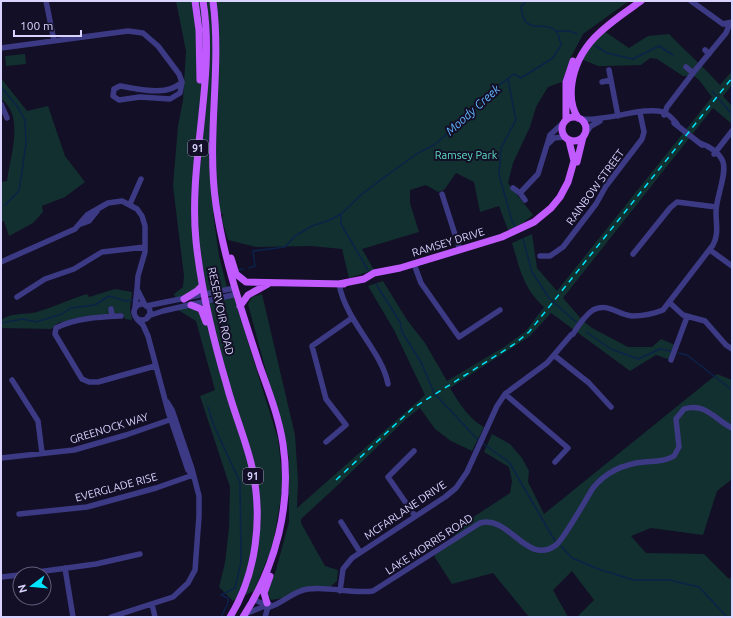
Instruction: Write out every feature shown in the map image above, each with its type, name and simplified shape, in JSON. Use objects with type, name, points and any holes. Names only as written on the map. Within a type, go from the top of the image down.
[{"type":"main road","points":[[195,1],[200,47],[200,116]]},
{"type":"main road","name":"RESERVOIR ROAD","points":[[203,1],[206,52],[200,116],[194,215],[196,242],[202,286],[223,371],[249,454],[255,484],[256,536],[247,584],[230,617]]},
{"type":"main road","name":"RESERVOIR ROAD","points":[[213,1],[216,44],[212,170],[221,234],[240,306],[280,430],[286,470],[285,494],[280,531],[268,568],[253,597]]},
{"type":"main road","points":[[633,1],[598,27],[585,40],[577,53],[566,82],[565,122],[562,130],[567,139],[577,142],[585,135],[585,124],[579,118],[572,105],[571,92],[574,72],[580,57],[596,34],[641,1]]},
{"type":"main road","points":[[565,122],[572,117],[579,118]]},
{"type":"main road","name":"RAMSEY DRIVE","points":[[221,234],[228,248],[236,274],[243,281],[249,283],[276,282],[339,284],[364,279],[374,273],[400,268],[502,237],[520,234],[534,227],[548,217],[558,206],[572,182],[585,135]]},
{"type":"main road","name":"RAMSEY DRIVE","points":[[502,237],[540,218],[560,197],[568,182],[574,154],[567,139]]},
{"type":"main road","name":"RAMSEY DRIVE","points":[[240,306],[248,295],[266,285],[276,282]]},
{"type":"main road","points":[[184,299],[202,286]]},
{"type":"main road","points":[[191,305],[196,306],[204,313],[215,357],[223,371]]},
{"type":"main road","points":[[268,605],[264,589],[274,568],[284,532],[286,516],[285,494]]},
{"type":"main road","points":[[247,584],[253,597]]},
{"type":"main road","points":[[244,615],[253,597]]},
{"type":"main road","points":[[234,617],[243,600],[253,597]]},
{"type":"street","points":[[46,1],[54,41]]},
{"type":"street","points":[[691,1],[723,24],[727,30]]},
{"type":"street","points":[[694,1],[708,13]]},
{"type":"street","points":[[723,24],[731,22]]},
{"type":"street","points":[[664,114],[667,107],[707,52],[727,30],[731,22]]},
{"type":"street","points":[[1,48],[128,31],[138,31],[158,46],[178,72],[182,82],[180,93],[170,99],[140,97],[119,100],[114,96],[114,89],[120,86],[164,91],[174,89],[182,82]]},
{"type":"street","points":[[686,67],[693,73]]},
{"type":"street","points":[[609,70],[618,116]]},
{"type":"street","points":[[602,82],[611,80]]},
{"type":"street","points":[[1,104],[7,118]]},
{"type":"street","points":[[579,118],[602,119],[654,111],[673,119],[676,124],[715,153]]},
{"type":"street","name":"RAINBOW STREET","points":[[540,256],[550,256],[563,247],[596,204],[606,186],[642,139],[644,132],[640,113]]},
{"type":"street","points":[[585,135],[591,126],[602,119]]},
{"type":"street","points":[[520,193],[538,174],[552,133],[565,122]]},
{"type":"street","points":[[715,153],[732,131]]},
{"type":"street","points":[[548,143],[554,138],[567,139]]},
{"type":"street","points":[[700,143],[714,148],[723,142]]},
{"type":"street","points":[[707,145],[715,153]]},
{"type":"street","name":"MCFARLANE DRIVE","points":[[340,591],[340,579],[346,564],[360,552],[456,488],[467,472],[505,394],[555,356],[590,313],[598,308],[610,308],[631,316],[654,313],[662,310],[670,303],[710,250],[716,237],[716,207],[722,176],[720,163],[715,153]]},
{"type":"street","points":[[130,204],[141,179]]},
{"type":"street","points":[[513,188],[520,193],[525,200]]},
{"type":"street","points":[[442,194],[460,250]]},
{"type":"street","points":[[1,262],[63,235],[89,221],[97,211],[112,202],[122,201],[130,204],[140,212],[144,221],[144,259],[138,276],[134,312],[137,319],[143,325],[148,336],[155,366],[188,470],[193,475],[200,506],[195,570],[188,583],[180,592],[152,604],[110,617]]},
{"type":"street","points":[[634,254],[670,208],[677,202],[716,207]]},
{"type":"street","points":[[17,297],[45,279],[74,269],[102,252],[145,247]]},
{"type":"street","points":[[710,250],[732,266]]},
{"type":"street","points":[[414,264],[422,282],[459,337],[500,310]]},
{"type":"street","points":[[339,284],[343,299],[352,318],[384,371],[388,384]]},
{"type":"street","points":[[137,289],[149,309],[148,336]]},
{"type":"street","points":[[135,308],[141,304],[146,305],[184,299],[205,298],[236,291]]},
{"type":"street","points":[[137,319],[141,320],[191,305],[205,298]]},
{"type":"street","points":[[670,303],[687,317],[705,322],[726,345],[732,349]]},
{"type":"street","points":[[111,309],[112,316]]},
{"type":"street","points":[[122,316],[82,320],[60,326],[54,331],[56,338],[82,379],[93,383],[155,366]]},
{"type":"street","points":[[671,360],[687,317]]},
{"type":"street","points":[[326,442],[346,425],[326,399],[312,346],[352,318]]},
{"type":"street","points":[[555,356],[589,383],[611,407]]},
{"type":"street","points":[[12,380],[38,420],[42,453]]},
{"type":"street","points":[[505,394],[568,448],[555,462]]},
{"type":"street","name":"LAKE MORRIS ROAD","points":[[244,615],[299,591],[308,589],[362,593],[373,591],[480,523],[486,521],[498,524],[522,542],[536,550],[545,550],[556,545],[593,488],[599,480],[612,470],[625,465],[661,461],[674,456],[679,447],[676,419],[684,409],[698,407],[710,411],[732,428]]},
{"type":"street","name":"GREENOCK WAY","points":[[1,458],[32,456],[42,453],[83,448],[173,419]]},
{"type":"street","points":[[414,451],[388,477],[415,516]]},
{"type":"street","name":"EVERGLADE RISE","points":[[18,514],[87,507],[156,488],[193,475]]},
{"type":"street","points":[[341,522],[360,552]]},
{"type":"street","points":[[52,570],[96,564],[140,554]]},
{"type":"street","points":[[65,568],[73,617]]},
{"type":"street","points":[[1,577],[12,575]]},
{"type":"street","points":[[253,597],[268,605],[265,617]]},
{"type":"street","points":[[152,604],[155,617]]},
{"type":"green space","name":"Ramsey Park","points":[[176,1],[629,1],[583,34],[570,59],[562,82],[548,87],[536,107],[530,127],[513,163],[508,183],[533,215],[523,223],[508,230],[499,206],[480,212],[474,182],[456,173],[444,190],[438,192],[426,185],[410,190],[410,203],[419,232],[362,249],[374,270],[349,278],[342,249],[311,246],[256,247],[228,240],[222,220],[223,214],[213,213],[219,256],[227,287],[176,299],[174,294],[183,287],[184,276],[173,186],[178,126],[183,100],[186,51]]},
{"type":"green space","points":[[604,31],[629,48],[648,36],[669,34],[720,85],[732,71],[732,85],[723,96],[732,106],[732,124],[713,108],[563,298],[583,321],[592,328],[628,347],[652,347],[661,339],[677,346],[671,360],[656,355],[630,371],[551,313],[530,336],[450,388],[469,415],[484,427],[472,451],[451,441],[435,429],[420,408],[406,419],[301,519],[301,523],[325,566],[338,570],[337,581],[330,587],[314,586],[283,598],[271,600],[267,592],[276,570],[289,522],[289,458],[248,304],[252,297],[262,294],[295,435],[298,480],[297,508],[425,395],[394,330],[368,286],[383,281],[407,320],[425,343],[447,381],[504,347],[526,331],[544,307],[531,293],[523,278],[512,243],[532,234],[537,268],[557,291],[712,97],[694,76],[683,76],[657,59],[650,58],[641,65],[598,66],[581,59]]},
{"type":"green space","points":[[25,54],[26,64],[6,66],[5,56]]},
{"type":"green space","points":[[1,78],[27,111],[48,106],[65,156],[85,182],[65,197],[42,206],[43,212],[33,223],[9,236],[4,221],[1,222],[1,182],[7,181],[13,149],[14,126],[12,115],[8,106],[1,99]]},
{"type":"green space","points":[[115,289],[132,292],[130,309],[132,320],[125,319],[122,313],[78,318],[58,323],[51,329],[1,328],[1,320],[5,317],[37,312],[87,294],[89,297]]},
{"type":"green space","points":[[234,297],[278,439],[283,484],[273,545],[254,591],[233,601],[219,587],[225,563],[229,528],[230,487],[200,396],[215,390],[196,321],[178,310]]},
{"type":"green space","points":[[717,374],[732,380],[732,479],[717,491],[703,535],[651,528],[631,536],[646,553],[704,554],[729,579],[732,576],[732,617],[577,617],[594,600],[572,571],[553,590],[568,617],[529,617],[493,573],[452,584],[434,556],[472,518],[510,493],[512,481],[509,467],[484,452],[492,434],[510,444],[522,458],[529,471],[528,482],[544,514]]},
{"type":"waterway","name":"Moody Creek","points":[[368,270],[341,224],[341,214],[362,194],[386,176],[418,153],[434,145],[465,118],[485,96],[514,74],[521,78],[553,58],[561,45],[555,30],[550,27],[530,25],[526,22],[521,7],[526,1]]},
{"type":"waterway","points":[[556,31],[569,31],[577,34]]},
{"type":"waterway","points":[[596,46],[607,53],[633,59],[659,46],[673,55]]},
{"type":"waterway","points":[[508,80],[516,120],[501,148],[499,175],[512,221],[516,228]]},
{"type":"waterway","points":[[1,87],[17,106],[25,120],[26,144],[19,191],[5,205]]},
{"type":"waterway","points":[[712,91],[732,114]]},
{"type":"waterway","points":[[249,268],[255,266],[253,251],[285,247],[295,236],[312,226],[330,220],[341,214]]},
{"type":"waterway","points":[[523,239],[532,272],[549,298],[577,323]]},
{"type":"waterway","points":[[238,270],[243,269]]},
{"type":"waterway","points":[[210,276],[218,274]]},
{"type":"waterway","points":[[376,284],[400,322],[402,332],[422,364],[434,393],[479,441]]},
{"type":"waterway","points":[[1,323],[23,319],[36,322],[62,314],[71,308],[95,305],[109,296],[126,301],[134,300]]},
{"type":"waterway","points":[[586,332],[611,349],[638,359],[660,349],[671,351]]},
{"type":"waterway","points":[[679,353],[687,355],[732,390]]},
{"type":"waterway","points":[[208,407],[214,426],[240,482],[241,562],[235,588],[221,595]]},
{"type":"waterway","points":[[482,443],[509,462],[555,541]]},
{"type":"waterway","points":[[561,546],[572,558],[601,570],[634,580],[669,580],[699,587],[727,617]]},
{"type":"waterway","points":[[221,595],[228,598],[228,603],[221,617]]},
{"type":"railway","points":[[336,480],[413,408],[513,345],[529,332],[732,78]]}]
